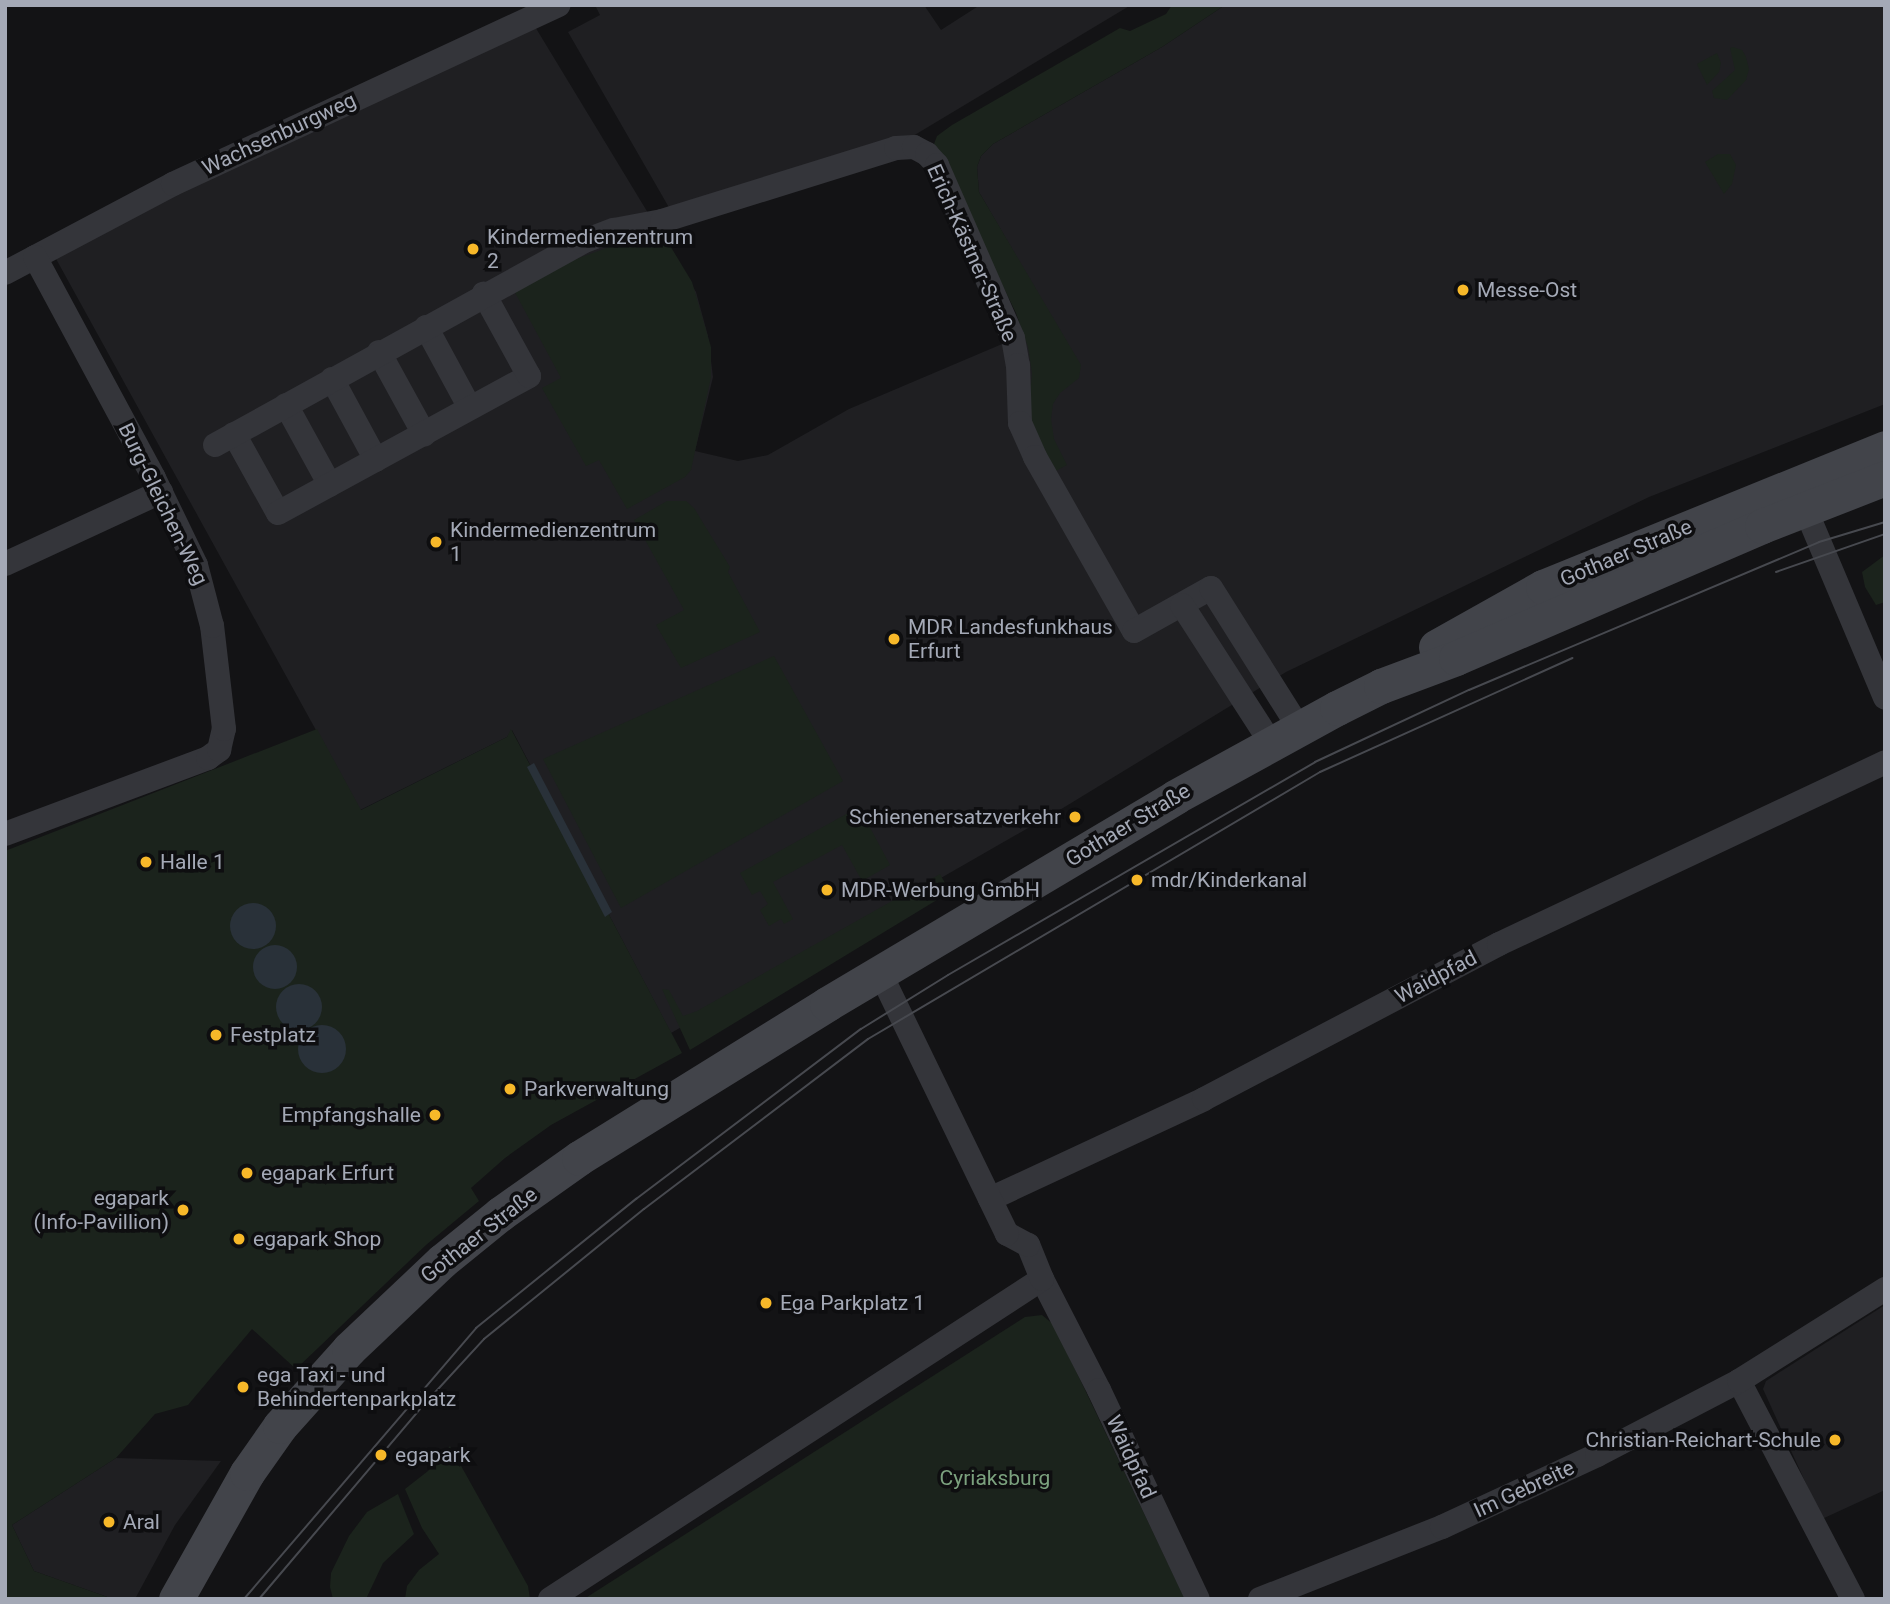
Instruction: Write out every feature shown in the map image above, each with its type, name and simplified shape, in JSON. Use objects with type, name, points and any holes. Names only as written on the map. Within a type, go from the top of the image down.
[{"type":"main road","name":"Gothaer Straße","points":[[176,1599],[247,1472],[280,1426],[349,1349],[481,1229],[579,1158],[880,973],[1285,736],[1381,685],[1456,658],[1800,496],[1885,448]]},
{"type":"main road","name":"Gothaer Straße","points":[[1800,496],[1885,478]]},
{"type":"street","name":"Wachsenburgweg","points":[[5,273],[173,184],[547,8]]},
{"type":"street","name":"Erich-Kästner-Straße","points":[[484,294],[582,242],[614,230],[662,221],[896,148],[914,147],[928,155],[937,165],[1013,338],[1018,365],[1020,423],[1035,457],[1134,631],[1211,588],[1285,736]]},
{"type":"street","name":"Burg-Gleichen-Weg","points":[[5,834],[208,758],[219,750],[223,740],[212,626],[196,565],[161,492],[35,257]]},
{"type":"street","points":[[484,294],[530,376],[278,513],[225,439],[484,294]]},
{"type":"street","points":[[426,327],[470,408]]},
{"type":"street","points":[[379,352],[424,434]]},
{"type":"street","points":[[332,379],[376,460]]},
{"type":"street","points":[[286,405],[330,485]]},
{"type":"street","points":[[5,564],[161,492]]},
{"type":"street","points":[[1800,496],[1885,698]]},
{"type":"street","points":[[1182,605],[1285,736]]},
{"type":"street","name":"Waidpfad","points":[[990,1199],[1204,1099],[1499,944],[1885,762]]},
{"type":"street","points":[[550,1599],[1042,1279],[1028,1245],[1007,1234],[880,973]]},
{"type":"street","name":"Waidpfad","points":[[1042,1279],[1099,1390],[1198,1599]]},
{"type":"street","name":"Im Gebreite","points":[[1260,1599],[1442,1527],[1597,1455],[1739,1381],[1885,1289]]},
{"type":"street","points":[[1739,1381],[1853,1599]]},
{"type":"shaded area","points":[[595,5],[924,5],[941,30],[980,5],[1131,5],[903,142],[671,211],[568,32],[600,15]]},
{"type":"shaded area","points":[[1225,5],[1885,5],[1885,404],[1649,497],[1286,672],[1063,808],[671,1033],[512,730],[507,737],[360,810],[55,257],[182,191],[534,25],[696,292],[708,336],[713,377],[695,451],[738,461],[768,455],[849,409],[1054,322],[979,192],[977,167],[981,156],[993,144],[1162,47]]},
{"type":"shaded area","points":[[534,763],[612,912],[605,917],[527,767]]},
{"type":"shaded area","points":[[253,903],[269,910],[276,926],[269,942],[253,949],[237,942],[230,926],[237,910]]},
{"type":"shaded area","points":[[275,945],[290,952],[297,967],[290,982],[275,989],[260,982],[253,967],[260,952]]},
{"type":"shaded area","points":[[299,984],[315,991],[322,1007],[315,1023],[299,1030],[283,1023],[276,1007],[283,991]]},
{"type":"shaded area","points":[[322,1025],[339,1032],[346,1049],[339,1066],[322,1073],[305,1066],[298,1049],[305,1032]]},
{"type":"shaded area","name":"Christian-Reichart-Schule","points":[[1885,1305],[1885,1490],[1822,1519],[1763,1389],[1766,1381]]},
{"type":"shaded area","points":[[116,1458],[221,1461],[175,1525],[135,1599],[113,1599],[34,1571],[12,1525]]},
{"type":"green space","points":[[1172,5],[1225,5],[1162,47],[993,144],[981,156],[977,167],[979,192],[1081,365],[1079,378],[1060,393],[1053,404],[1051,419],[1054,439],[1067,465],[1054,472],[1035,437],[1029,409],[1032,373],[1028,347],[1016,313],[934,144],[937,136],[952,125],[1120,28],[1130,31],[1166,14]]},
{"type":"green space","points":[[1730,48],[1742,50],[1746,57],[1749,69],[1746,80],[1727,100],[1714,98],[1712,91],[1735,70]]},
{"type":"green space","points":[[1717,53],[1721,63],[1719,72],[1707,85],[1697,64]]},
{"type":"green space","points":[[1718,154],[1730,154],[1736,165],[1732,184],[1724,194],[1705,162]]},
{"type":"green space","points":[[660,229],[692,282],[711,347],[711,377],[691,470],[685,477],[627,509],[599,460],[586,466],[542,388],[561,378],[512,287],[548,269]]},
{"type":"green space","points":[[667,501],[686,501],[694,508],[730,567],[728,572],[760,632],[681,668],[656,625],[684,610],[634,520]]},
{"type":"green space","points":[[1885,555],[1885,602],[1876,605],[1865,587],[1862,572]]},
{"type":"green space","points":[[774,656],[843,781],[621,908],[543,759]]},
{"type":"green space","name":"egapark Erfurt","points":[[317,729],[361,810],[507,737],[511,729],[682,1053],[551,1125],[505,1158],[471,1188],[479,1201],[426,1245],[296,1369],[252,1329],[188,1405],[155,1414],[116,1458],[12,1525],[34,1571],[113,1599],[5,1599],[5,851]]},
{"type":"green space","points":[[859,807],[890,865],[862,881],[842,845],[773,882],[793,919],[784,924],[781,919],[769,926],[760,910],[768,904],[760,891],[752,895],[740,873]]},
{"type":"green space","points":[[940,874],[950,892],[690,1050],[662,989],[669,990],[683,1016],[697,1011]]},
{"type":"green space","name":"Cyriaksburg","points":[[1042,1315],[1054,1325],[1185,1599],[584,1599],[1025,1317]]},
{"type":"green space","points":[[450,1446],[528,1586],[530,1599],[405,1599],[407,1586],[419,1570],[439,1554],[422,1528],[405,1489],[428,1471]]},
{"type":"green space","points":[[398,1494],[414,1534],[383,1563],[366,1599],[333,1599],[331,1573],[349,1536],[367,1512]]},
{"type":"tram line","points":[[244,1599],[476,1328],[636,1199],[861,1029],[948,975],[1315,762],[1469,690],[1819,542],[1885,522]]},
{"type":"tram line","points":[[1776,572],[1885,534]]},
{"type":"tram line","points":[[259,1599],[428,1400],[484,1339],[644,1209],[868,1039],[1320,772],[1573,658]]},
{"type":"place","name":"Kindermedienzentrum 2","points":[[473,249]]},
{"type":"place","name":"Messe-Ost","points":[[1463,290]]},
{"type":"place","name":"Kindermedienzentrum 1","points":[[436,542]]},
{"type":"place","name":"MDR Landesfunkhaus Erfurt","points":[[894,639]]},
{"type":"place","name":"Schienenersatzverkehr","points":[[1075,817]]},
{"type":"place","name":"Halle 1","points":[[146,862]]},
{"type":"place","name":"mdr/Kinderkanal","points":[[1137,880]]},
{"type":"place","name":"MDR-Werbung GmbH","points":[[827,890]]},
{"type":"place","name":"Festplatz","points":[[216,1035]]},
{"type":"place","name":"Parkverwaltung","points":[[510,1089]]},
{"type":"place","name":"Empfangshalle","points":[[435,1115]]},
{"type":"place","name":"egapark Erfurt","points":[[247,1173]]},
{"type":"place","name":"egapark (Info-Pavillion)","points":[[183,1210]]},
{"type":"place","name":"egapark Shop","points":[[239,1239]]},
{"type":"place","name":"Ega Parkplatz 1","points":[[766,1303]]},
{"type":"place","name":"ega Taxi - und Behindertenparkplatz","points":[[243,1387]]},
{"type":"place","name":"Christian-Reichart-Schule","points":[[1835,1440]]},
{"type":"place","name":"egapark","points":[[381,1455]]},
{"type":"place","name":"Aral","points":[[109,1522]]}]
